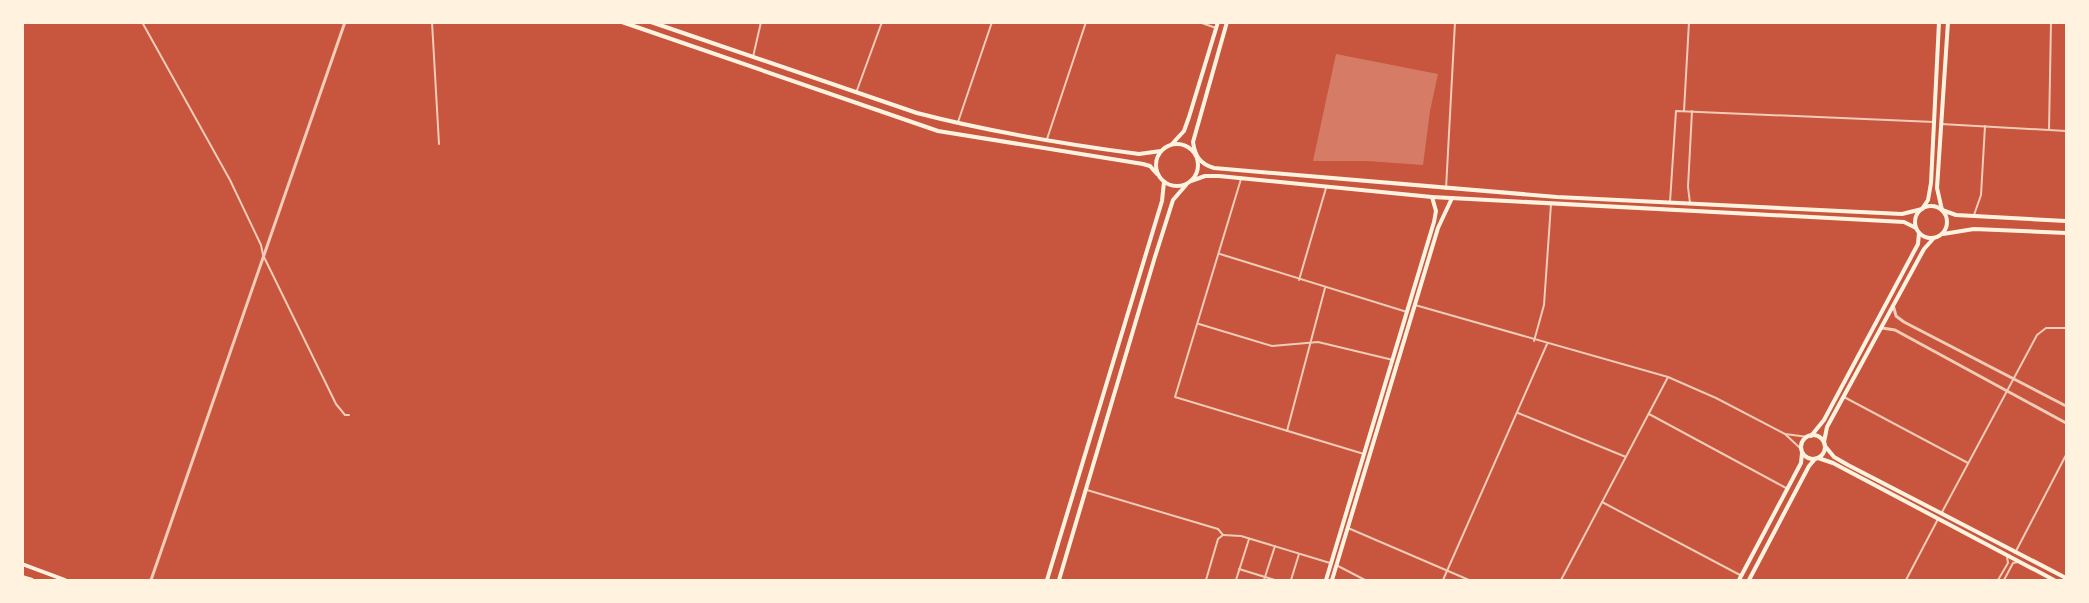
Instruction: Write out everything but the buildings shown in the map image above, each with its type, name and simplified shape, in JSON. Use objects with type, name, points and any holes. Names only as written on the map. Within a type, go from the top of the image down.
[{"type":"main road","points":[[622,22],[938,131],[975,139],[1143,164],[1150,166],[1164,182],[1174,186],[1186,184]]},
{"type":"main road","points":[[651,22],[856,93],[957,123],[1139,154],[1161,151],[1179,137],[1189,117],[1218,22]]},
{"type":"main road","points":[[1191,181],[1198,168],[1194,134],[1227,22]]},
{"type":"main road","points":[[1739,580],[1801,463],[1802,442],[1824,420],[1918,244],[1915,218],[1928,200],[1931,183],[1939,22]]},
{"type":"main road","points":[[1943,234],[1948,220],[1942,210],[1937,188],[1948,22]]},
{"type":"main road","points":[[1171,145],[1185,145],[1202,163],[1214,168],[1446,189],[1902,214],[1932,206],[1949,214],[2067,221]]},
{"type":"main road","points":[[1157,174],[1156,162],[1161,151]]},
{"type":"main road","points":[[1059,580],[1170,210],[1178,192],[1191,181],[1205,176],[1242,178],[1432,197],[1904,222],[1933,239]]},
{"type":"main road","points":[[1047,580],[1162,201],[1164,182]]},
{"type":"main road","points":[[1326,580],[1434,222],[1436,211],[1432,197]]},
{"type":"main road","points":[[1332,580],[1438,228],[1452,198]]},
{"type":"main road","points":[[1749,580],[1817,459],[1824,453],[1827,427],[1894,308],[1924,249],[1933,239],[1943,234],[1974,229],[2067,233]]},
{"type":"main road","points":[[1809,436],[1818,437],[1834,457],[1848,465],[2067,578]]},
{"type":"main road","points":[[1802,451],[1808,458],[1833,463],[2054,580]]},
{"type":"main road","points":[[22,564],[65,580]]},
{"type":"main road","points":[[22,577],[32,580]]},
{"type":"street","points":[[142,22],[230,180],[261,245],[263,255],[336,404],[345,415],[349,415]]},
{"type":"street","points":[[151,580],[345,22]]},
{"type":"street","points":[[432,22],[439,144]]},
{"type":"street","points":[[753,57],[761,22]]},
{"type":"street","points":[[856,93],[882,22]]},
{"type":"street","points":[[957,123],[992,22]]},
{"type":"street","points":[[1047,140],[1086,22]]},
{"type":"street","points":[[1199,22],[1216,28]]},
{"type":"street","points":[[1446,189],[1455,22]]},
{"type":"street","points":[[1684,111],[1689,22]]},
{"type":"street","points":[[2049,130],[2051,22]]},
{"type":"street","points":[[1670,202],[1676,111],[1934,122]]},
{"type":"street","points":[[1690,203],[1688,187],[1692,111]]},
{"type":"street","points":[[1941,124],[2067,131]]},
{"type":"street","points":[[1973,216],[1981,195],[1985,126]]},
{"type":"street","points":[[1242,178],[1175,398],[1364,454]]},
{"type":"street","points":[[1299,280],[1326,186]]},
{"type":"street","points":[[1534,341],[1544,305],[1551,204]]},
{"type":"street","points":[[1220,254],[1407,312]]},
{"type":"street","points":[[1287,432],[1325,288]]},
{"type":"street","points":[[1415,305],[1699,389],[1785,434],[1802,451]]},
{"type":"street","points":[[1894,308],[1896,316],[1904,322],[2067,406]]},
{"type":"street","points":[[1199,324],[1272,346],[1286,347],[1311,341],[1393,360]]},
{"type":"street","points":[[1882,328],[1895,330],[2067,423]]},
{"type":"street","points":[[1941,514],[2037,335],[2046,328],[2067,328]]},
{"type":"street","points":[[1443,580],[1547,344]]},
{"type":"street","points":[[1561,580],[1668,378]]},
{"type":"street","points":[[1844,397],[1968,462]]},
{"type":"street","points":[[1518,413],[1626,457]]},
{"type":"street","points":[[1649,414],[1787,488]]},
{"type":"street","points":[[1785,434],[1809,436]]},
{"type":"street","points":[[2015,553],[2067,455]]},
{"type":"street","points":[[1086,490],[1218,529],[1223,535],[1249,539],[1331,563],[1365,580]]},
{"type":"street","points":[[1602,502],[1741,575]]},
{"type":"street","points":[[1906,580],[1938,519]]},
{"type":"street","points":[[1348,528],[1469,580]]},
{"type":"street","points":[[1206,580],[1218,539],[1223,535]]},
{"type":"street","points":[[1236,580],[1249,539]]},
{"type":"street","points":[[1264,579],[1275,546]]},
{"type":"street","points":[[1292,580],[1299,554]]},
{"type":"street","points":[[1998,580],[2008,563],[2007,557]]},
{"type":"street","points":[[2004,580],[2013,564],[2018,562]]},
{"type":"street","points":[[1239,569],[1264,579],[1275,580]]}]
